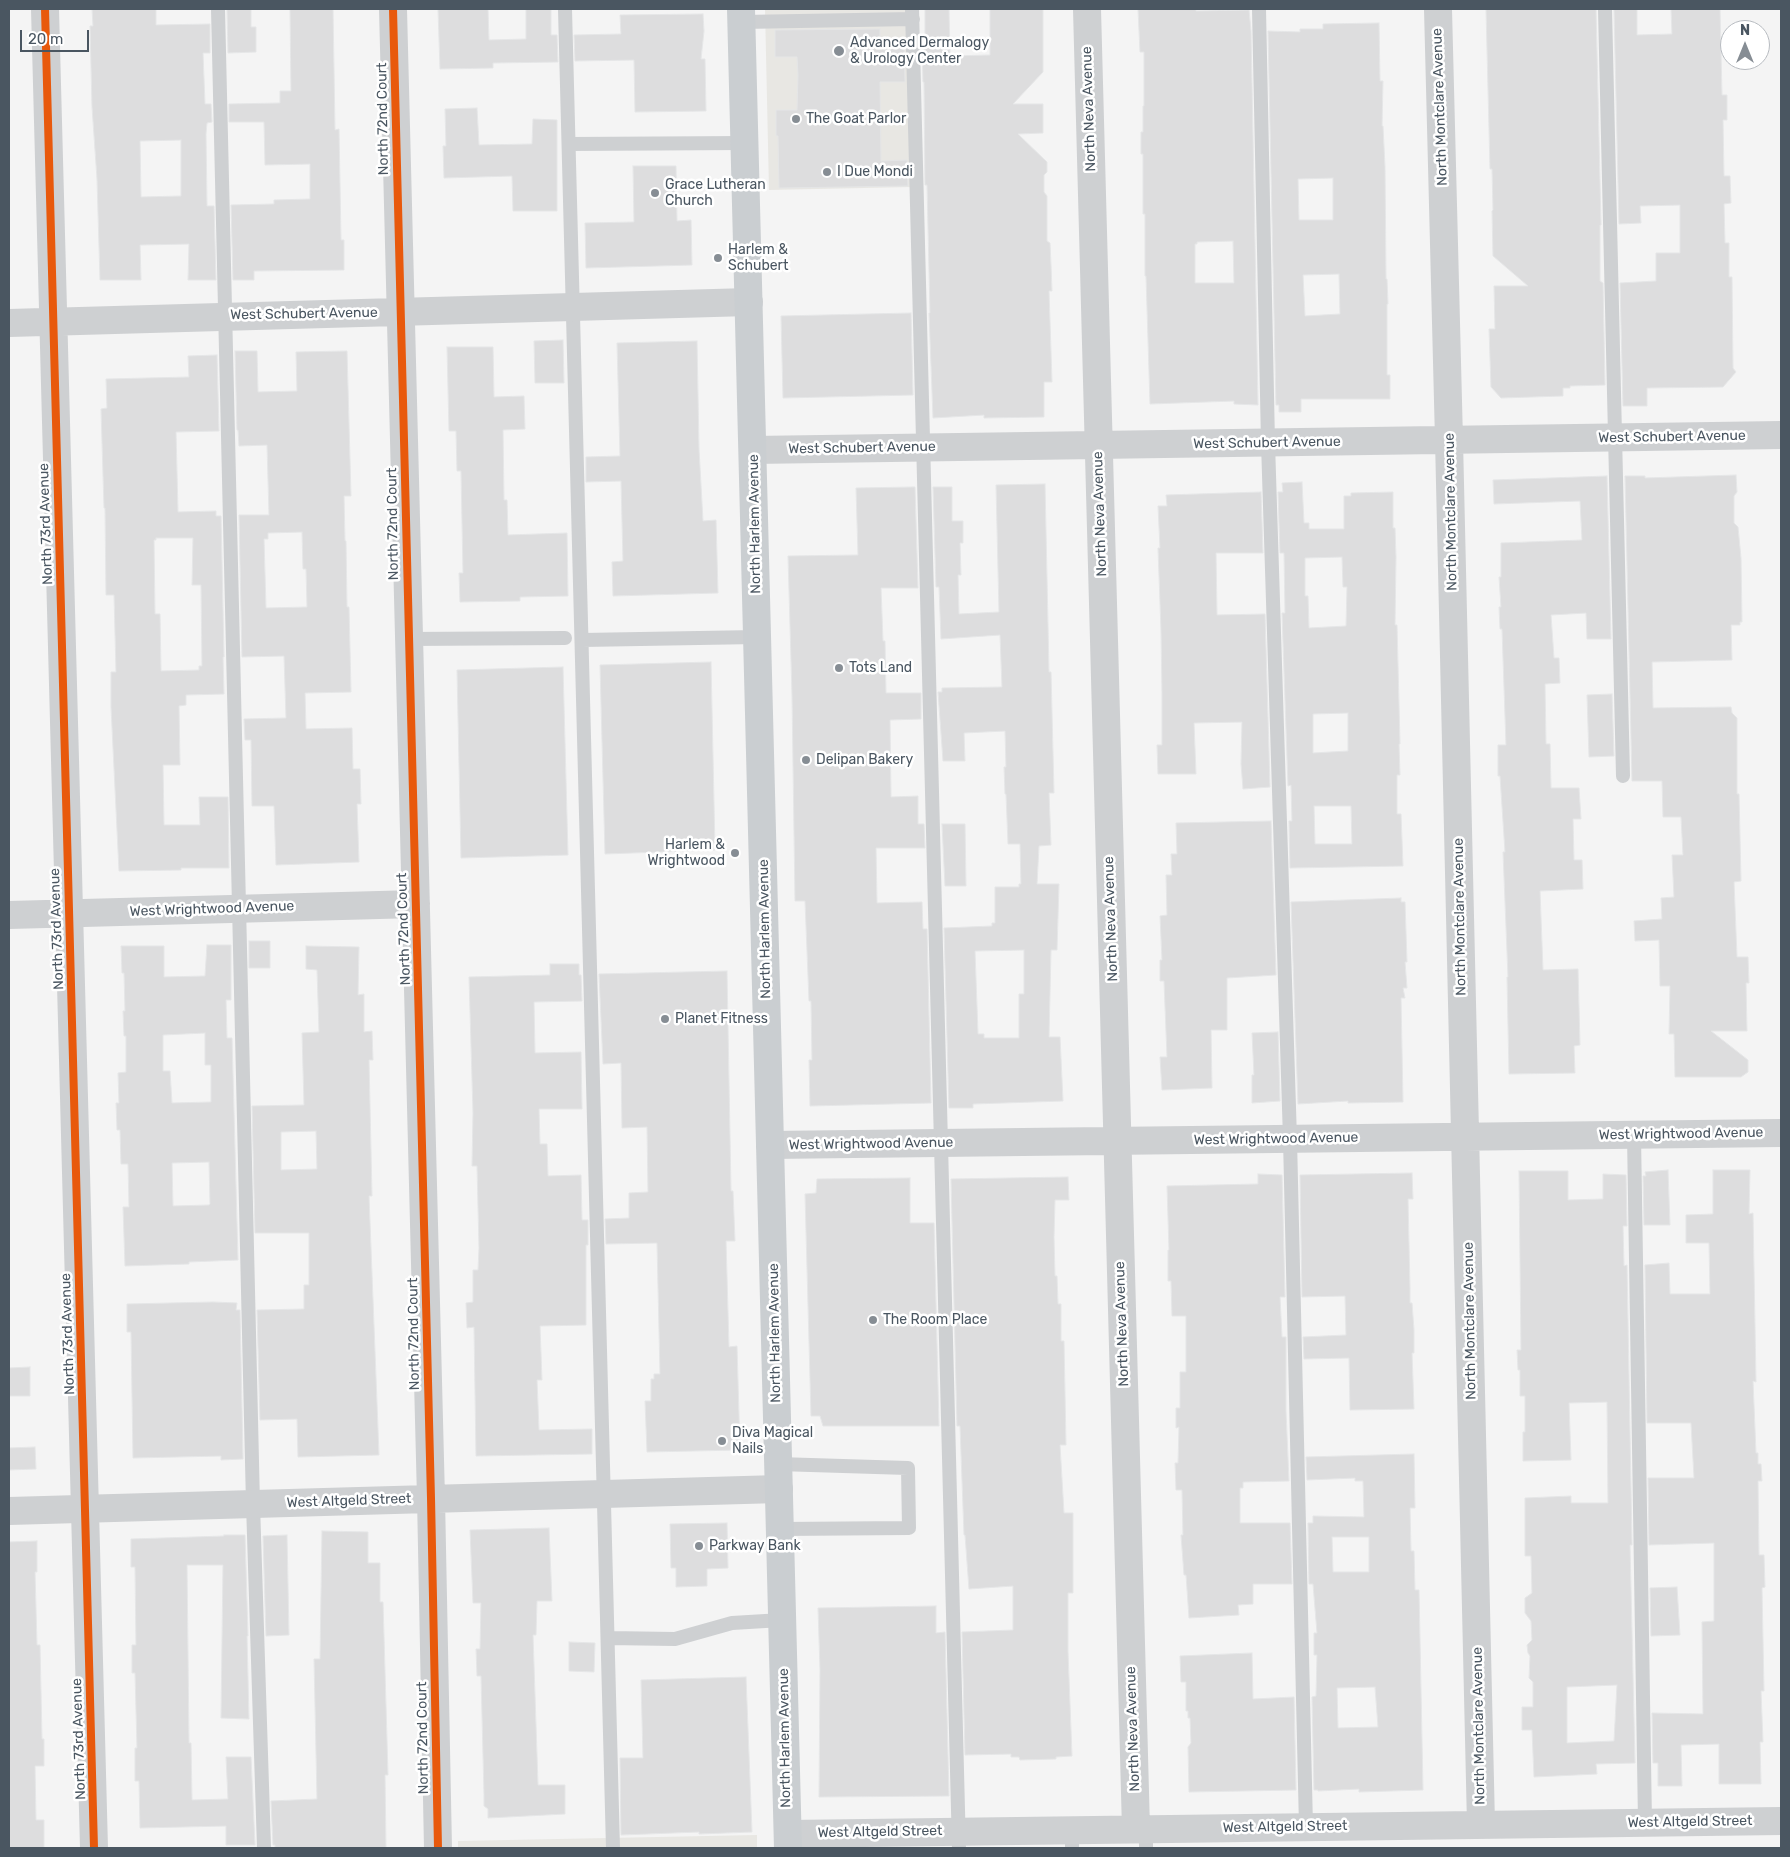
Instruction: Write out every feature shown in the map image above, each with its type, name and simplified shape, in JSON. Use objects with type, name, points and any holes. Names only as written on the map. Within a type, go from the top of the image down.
[{"type":"main road","name":"North Harlem Avenue","points":[[742,16],[788,1841]]},
{"type":"street","name":"North 73rd Avenue","points":[[45,9],[94,1848]]},
{"type":"street","name":"North 72nd Court","points":[[393,9],[431,1498],[438,1848]]},
{"type":"street","name":"North Neva Avenue","points":[[1087,9],[1117,1141],[1143,1835]]},
{"type":"street","name":"North Montclare Avenue","points":[[1438,9],[1450,440],[1481,1824]]},
{"type":"street","name":"West Schubert Avenue","points":[[9,322],[749,302]]},
{"type":"street","name":"West Schubert Avenue","points":[[753,450],[1781,435]]},
{"type":"street","name":"West Wrightwood Avenue","points":[[9,915],[416,904]]},
{"type":"street","name":"West Wrightwood Avenue","points":[[770,1145],[1781,1133]]},
{"type":"street","name":"West Altgeld Street","points":[[9,1511],[604,1494],[779,1477]]},
{"type":"street","name":"West Altgeld Street","points":[[788,1841],[1078,1839],[1143,1835],[1316,1834],[1481,1824],[1781,1821]]},
{"type":"lane","points":[[218,9],[253,1504],[264,1848]]},
{"type":"lane","points":[[565,9],[613,1848]]},
{"type":"lane","points":[[1259,9],[1268,442],[1290,1139],[1316,1834]]},
{"type":"lane","points":[[1605,9],[1623,776]]},
{"type":"lane","points":[[742,16],[913,14],[959,1840]]},
{"type":"lane","points":[[569,144],[745,143]]},
{"type":"lane","points":[[582,640],[758,637]]},
{"type":"lane","points":[[408,640],[565,638]]},
{"type":"lane","points":[[1634,1135],[1646,1822]]},
{"type":"lane","points":[[779,1477],[908,1468],[909,1528],[780,1529]]},
{"type":"lane","points":[[608,1638],[675,1638],[732,1623],[782,1620]]},
{"type":"shaded area","points":[[765,9],[908,9],[912,187],[769,190]]},
{"type":"shaded area","points":[[757,1835],[757,1848],[458,1848],[458,1841]]},
{"type":"building","points":[[92,9],[156,9],[156,25],[210,24],[210,53],[203,53],[205,104],[211,104],[212,122],[207,123],[206,134],[207,206],[214,206],[216,280],[188,280],[189,244],[140,245],[141,280],[100,280],[97,179],[92,107],[90,26],[93,26]],"holes":[[[181,140],[181,196],[141,197],[140,141]]]},
{"type":"building","points":[[227,9],[251,9],[251,27],[256,27],[256,52],[228,53]]},
{"type":"building","points":[[290,9],[333,9],[335,130],[339,129],[341,240],[344,240],[344,270],[254,271],[254,280],[233,280],[231,205],[274,204],[274,200],[310,199],[310,164],[265,165],[264,122],[229,122],[229,104],[280,103],[280,91],[291,91]]},
{"type":"building","points":[[438,9],[488,9],[489,40],[526,39],[526,9],[551,9],[551,35],[557,35],[558,62],[493,63],[493,68],[440,69]]},
{"type":"building","points":[[925,9],[949,9],[950,56],[990,55],[990,9],[1043,9],[1043,72],[1013,104],[1043,104],[1043,133],[1018,134],[1047,162],[1047,172],[1044,175],[1044,192],[1047,196],[1047,241],[1050,243],[1051,265],[1052,291],[1049,291],[1052,382],[1044,382],[1044,417],[984,418],[984,415],[933,418],[922,45],[925,45]]},
{"type":"building","points":[[1138,9],[1249,10],[1251,31],[1258,405],[1234,404],[1234,401],[1150,404],[1145,276],[1145,214],[1143,214],[1143,154],[1141,154],[1144,106],[1144,52],[1140,52]],"holes":[[[1233,241],[1234,283],[1195,283],[1195,244],[1197,242]]]},
{"type":"building","points":[[1486,9],[1596,9],[1601,225],[1600,281],[1603,283],[1605,385],[1570,386],[1570,388],[1563,388],[1563,396],[1501,398],[1491,387],[1489,329],[1495,329],[1494,286],[1528,286],[1493,256]]},
{"type":"building","points":[[1614,9],[1637,9],[1637,35],[1672,34],[1671,9],[1720,9],[1722,95],[1727,95],[1727,120],[1723,120],[1724,176],[1730,176],[1731,203],[1724,204],[1725,243],[1729,243],[1729,277],[1732,277],[1733,368],[1736,372],[1723,387],[1647,388],[1647,406],[1623,406],[1620,283],[1656,281],[1656,253],[1680,253],[1680,205],[1640,206],[1641,223],[1619,224]]},
{"type":"building","points":[[703,14],[704,31],[701,59],[705,59],[706,111],[635,112],[634,60],[575,61],[574,35],[621,34],[620,15]]},
{"type":"building","points":[[1379,23],[1380,81],[1383,81],[1382,126],[1385,167],[1388,304],[1387,375],[1390,375],[1390,399],[1301,399],[1301,412],[1279,412],[1279,405],[1276,405],[1268,31],[1300,32],[1300,29],[1323,29],[1323,24]],"holes":[[[1333,178],[1333,220],[1299,220],[1298,179]],[[1339,274],[1340,314],[1305,316],[1303,275]]]},
{"type":"building","points":[[880,29],[880,44],[904,45],[905,82],[880,82],[881,161],[907,160],[908,186],[779,188],[776,110],[797,110],[798,75],[797,57],[775,57],[775,30]]},
{"type":"building","points":[[477,108],[479,145],[532,144],[533,119],[557,120],[557,211],[513,211],[512,176],[444,178],[443,146],[446,146],[445,109]]},
{"type":"building","name":"Grace Lutheran Church","points":[[633,166],[676,166],[677,221],[691,220],[692,265],[586,268],[585,223],[634,222]]},
{"type":"building","points":[[911,313],[913,395],[783,398],[781,316]]},
{"type":"building","points":[[563,340],[564,383],[535,383],[534,341]]},
{"type":"building","points":[[697,341],[699,449],[703,521],[716,520],[718,593],[613,596],[612,562],[623,561],[621,481],[586,482],[586,457],[620,456],[617,343]]},
{"type":"building","points":[[447,347],[493,347],[494,397],[524,396],[525,429],[503,430],[504,500],[507,500],[508,535],[567,533],[568,596],[520,597],[520,601],[460,602],[459,573],[463,573],[461,471],[457,471],[456,431],[449,431]]},
{"type":"building","points":[[235,351],[257,351],[258,392],[297,391],[296,352],[347,351],[351,496],[344,496],[351,692],[305,693],[306,729],[352,728],[353,769],[360,769],[361,804],[357,804],[359,862],[276,865],[274,806],[252,806],[251,740],[245,740],[244,719],[286,718],[284,656],[242,657],[239,515],[269,515],[267,445],[239,446]],"holes":[[[302,532],[303,569],[306,569],[307,607],[266,608],[264,539],[268,539],[268,533]]]},
{"type":"building","points":[[217,355],[219,431],[176,432],[178,512],[216,511],[216,516],[221,516],[224,694],[186,695],[186,705],[179,706],[180,765],[163,765],[164,825],[200,825],[199,797],[228,797],[229,868],[119,871],[111,707],[111,672],[116,672],[114,595],[106,595],[101,409],[107,408],[106,379],[189,377],[188,356]],"holes":[[[156,538],[193,538],[192,585],[201,585],[202,666],[199,666],[199,670],[161,671],[160,614],[155,614],[154,540]]]},
{"type":"building","points":[[1736,475],[1737,492],[1734,496],[1734,523],[1738,527],[1741,558],[1742,622],[1740,622],[1740,625],[1731,625],[1732,660],[1652,662],[1653,708],[1731,707],[1732,713],[1737,718],[1737,794],[1739,794],[1741,881],[1734,882],[1737,957],[1748,957],[1749,983],[1746,983],[1747,1031],[1711,1031],[1748,1060],[1748,1072],[1741,1077],[1675,1077],[1674,1034],[1669,1034],[1670,986],[1660,986],[1659,940],[1635,941],[1634,921],[1662,919],[1661,898],[1674,897],[1672,855],[1683,855],[1681,817],[1663,817],[1662,781],[1632,781],[1625,476],[1645,476],[1645,478]]},
{"type":"building","points":[[1607,476],[1611,639],[1587,639],[1586,613],[1551,615],[1554,658],[1559,658],[1560,683],[1545,684],[1546,744],[1550,744],[1551,788],[1579,788],[1581,819],[1573,819],[1574,860],[1582,860],[1583,889],[1540,891],[1543,970],[1578,969],[1580,1045],[1574,1046],[1575,1073],[1509,1074],[1508,977],[1503,852],[1505,852],[1500,776],[1498,776],[1498,745],[1506,745],[1502,629],[1500,629],[1499,607],[1501,607],[1499,577],[1501,577],[1501,543],[1582,540],[1580,501],[1494,504],[1493,480]]},
{"type":"building","points":[[1302,482],[1304,523],[1309,523],[1309,529],[1344,529],[1344,496],[1351,496],[1351,493],[1393,492],[1393,528],[1395,528],[1396,557],[1395,625],[1397,625],[1400,744],[1400,775],[1397,775],[1397,814],[1401,814],[1403,866],[1290,868],[1289,821],[1292,821],[1291,785],[1288,786],[1282,613],[1285,613],[1284,553],[1280,553],[1278,492],[1283,492],[1282,483]],"holes":[[[1342,557],[1343,587],[1347,587],[1346,626],[1309,628],[1308,596],[1305,596],[1305,558]],[[1348,713],[1348,751],[1313,753],[1313,714]],[[1314,806],[1351,806],[1352,844],[1315,844]]]},
{"type":"building","points":[[1045,484],[1054,793],[1049,793],[1051,845],[1039,846],[1037,884],[1059,884],[1057,950],[1051,950],[1049,1037],[1060,1037],[1063,1101],[973,1104],[973,1108],[949,1108],[944,928],[992,926],[992,923],[995,923],[995,887],[1019,887],[1019,884],[1021,884],[1020,844],[1008,844],[1004,767],[1006,767],[1005,731],[964,733],[965,761],[943,761],[938,692],[942,692],[942,688],[1002,687],[1000,635],[941,639],[939,587],[936,587],[933,487],[952,487],[952,521],[963,521],[963,543],[960,543],[961,575],[958,575],[959,614],[999,612],[996,485]],"holes":[[[1024,950],[1024,994],[1019,994],[1019,1038],[984,1038],[984,1034],[978,1034],[975,951]]]},
{"type":"building","points":[[915,487],[918,588],[881,588],[886,693],[921,693],[921,719],[890,720],[891,797],[918,796],[918,824],[924,824],[925,848],[876,848],[877,903],[922,902],[923,929],[927,929],[931,1103],[810,1106],[809,1060],[812,1060],[811,1001],[809,1001],[805,901],[795,901],[788,556],[858,555],[856,488]]},
{"type":"building","points":[[1261,492],[1263,553],[1216,553],[1217,615],[1265,614],[1270,787],[1243,789],[1241,764],[1242,722],[1194,723],[1196,774],[1158,774],[1157,745],[1162,745],[1162,693],[1158,506],[1167,506],[1166,495]]},
{"type":"building","points":[[711,662],[715,850],[605,854],[600,665]]},
{"type":"building","points":[[563,667],[568,855],[461,858],[457,670]]},
{"type":"building","points":[[1612,694],[1614,756],[1589,757],[1587,695]]},
{"type":"building","points":[[1271,821],[1276,975],[1227,978],[1227,1030],[1211,1030],[1212,1088],[1162,1090],[1160,1057],[1167,1057],[1164,981],[1160,981],[1160,960],[1162,960],[1160,916],[1167,915],[1166,875],[1172,875],[1171,854],[1177,854],[1176,823]]},
{"type":"building","points":[[942,824],[965,824],[966,886],[945,886]]},
{"type":"building","points":[[1401,898],[1401,902],[1405,902],[1407,962],[1405,962],[1407,988],[1403,988],[1405,998],[1401,998],[1403,1102],[1348,1103],[1348,1101],[1298,1104],[1291,902]]},
{"type":"building","points":[[249,941],[270,941],[270,968],[249,968]]},
{"type":"building","points":[[207,945],[231,945],[231,1000],[226,1000],[227,1038],[232,1038],[238,1260],[125,1266],[123,1207],[129,1207],[128,1164],[121,1164],[120,1130],[117,1130],[116,1103],[119,1103],[118,1073],[126,1072],[126,1036],[124,1036],[123,1011],[125,1011],[124,973],[122,973],[121,946],[164,946],[164,977],[205,976]],"holes":[[[205,1033],[205,1065],[211,1065],[211,1102],[172,1103],[170,1071],[163,1071],[163,1035]],[[209,1162],[210,1204],[173,1206],[172,1163]]]},
{"type":"building","points":[[306,946],[359,947],[358,995],[364,994],[364,1032],[372,1031],[373,1060],[369,1060],[372,1196],[369,1196],[379,1455],[298,1457],[297,1419],[260,1420],[257,1310],[304,1309],[304,1285],[309,1285],[309,1233],[255,1233],[252,1106],[304,1105],[302,1033],[319,1032],[317,970],[306,969]],"holes":[[[316,1131],[317,1169],[281,1170],[281,1132]]]},
{"type":"building","points":[[550,964],[579,964],[582,1001],[534,1002],[535,1053],[581,1052],[582,1109],[539,1109],[540,1144],[547,1144],[548,1176],[581,1175],[582,1220],[588,1220],[588,1245],[586,1245],[586,1325],[540,1326],[542,1380],[537,1380],[539,1430],[592,1429],[592,1454],[476,1456],[474,1327],[467,1328],[466,1303],[473,1302],[473,1270],[478,1270],[479,1248],[477,1166],[472,1166],[473,1113],[469,977],[550,975]]},
{"type":"building","points":[[727,971],[731,1191],[733,1191],[735,1241],[726,1241],[729,1347],[737,1346],[740,1450],[647,1452],[645,1401],[651,1401],[651,1379],[654,1379],[654,1374],[660,1374],[657,1243],[606,1244],[605,1219],[629,1218],[629,1193],[648,1192],[647,1127],[622,1128],[621,1063],[603,1064],[599,974]]},
{"type":"building","points":[[1278,1032],[1280,1101],[1252,1103],[1252,1075],[1254,1075],[1252,1033]]},
{"type":"building","points":[[1668,1170],[1670,1225],[1644,1225],[1643,1176],[1646,1176],[1645,1172]]},
{"type":"building","points":[[1713,1170],[1750,1170],[1749,1214],[1753,1213],[1756,1382],[1753,1381],[1756,1453],[1758,1453],[1758,1464],[1761,1464],[1762,1481],[1758,1481],[1759,1555],[1764,1555],[1765,1587],[1762,1588],[1764,1691],[1761,1691],[1763,1742],[1760,1742],[1761,1784],[1719,1784],[1719,1744],[1681,1745],[1682,1786],[1658,1786],[1658,1763],[1653,1763],[1652,1713],[1703,1714],[1702,1622],[1714,1621],[1714,1543],[1649,1545],[1648,1478],[1694,1478],[1691,1423],[1647,1423],[1645,1265],[1669,1263],[1670,1294],[1710,1294],[1709,1243],[1686,1243],[1686,1215],[1713,1214]]},
{"type":"building","points":[[1519,1171],[1568,1171],[1568,1200],[1603,1199],[1603,1174],[1626,1175],[1627,1226],[1623,1226],[1624,1266],[1627,1265],[1635,1763],[1596,1764],[1597,1774],[1534,1777],[1532,1730],[1522,1730],[1522,1707],[1533,1707],[1533,1682],[1529,1678],[1530,1656],[1527,1645],[1532,1640],[1531,1621],[1525,1613],[1525,1598],[1532,1593],[1531,1556],[1525,1556],[1525,1498],[1571,1496],[1571,1503],[1608,1503],[1607,1402],[1569,1403],[1571,1460],[1523,1461],[1525,1396],[1520,1396],[1520,1370],[1518,1370],[1517,1350],[1521,1350]],"holes":[[[1617,1685],[1614,1741],[1567,1743],[1567,1687]]]},
{"type":"building","points":[[1412,1173],[1413,1199],[1408,1199],[1410,1303],[1412,1303],[1414,1330],[1414,1353],[1412,1353],[1414,1409],[1350,1410],[1349,1358],[1304,1359],[1303,1337],[1346,1335],[1345,1296],[1302,1297],[1300,1175]]},
{"type":"building","points":[[1258,1174],[1282,1175],[1285,1297],[1280,1297],[1282,1337],[1286,1337],[1286,1411],[1289,1481],[1243,1482],[1243,1488],[1240,1488],[1240,1523],[1290,1523],[1292,1584],[1253,1584],[1253,1604],[1238,1605],[1239,1615],[1189,1618],[1181,1535],[1183,1535],[1182,1490],[1176,1490],[1175,1463],[1178,1463],[1179,1427],[1176,1428],[1176,1408],[1180,1408],[1180,1372],[1186,1372],[1186,1316],[1172,1316],[1171,1281],[1168,1281],[1167,1186],[1258,1184]]},
{"type":"building","points":[[1068,1177],[1069,1200],[1055,1200],[1054,1237],[1055,1276],[1057,1276],[1058,1304],[1061,1304],[1061,1341],[1064,1341],[1066,1445],[1060,1445],[1064,1513],[1073,1513],[1073,1593],[1068,1593],[1072,1756],[1056,1757],[1056,1759],[1020,1760],[1019,1757],[1011,1757],[1011,1754],[965,1755],[962,1632],[1013,1630],[1013,1586],[969,1589],[964,1535],[960,1426],[957,1426],[951,1179]]},
{"type":"building","name":"The Room Place","points":[[910,1178],[910,1223],[934,1223],[939,1426],[823,1426],[820,1416],[811,1416],[805,1194],[816,1193],[817,1179]]},
{"type":"building","points":[[237,1303],[236,1310],[240,1310],[243,1459],[221,1460],[221,1456],[133,1458],[131,1332],[127,1332],[127,1304]]},
{"type":"building","points":[[30,1367],[30,1396],[9,1396],[9,1368]]},
{"type":"building","points":[[35,1447],[36,1469],[9,1470],[9,1448]]},
{"type":"building","points":[[1414,1454],[1415,1508],[1410,1508],[1411,1551],[1414,1551],[1415,1590],[1419,1590],[1423,1790],[1359,1792],[1359,1789],[1314,1790],[1312,1697],[1316,1696],[1317,1655],[1314,1655],[1314,1633],[1317,1633],[1313,1584],[1309,1584],[1308,1523],[1313,1523],[1313,1516],[1364,1517],[1363,1481],[1355,1481],[1355,1478],[1307,1480],[1306,1457]],"holes":[[[1332,1537],[1369,1537],[1369,1572],[1333,1572]],[[1375,1687],[1378,1727],[1338,1728],[1337,1688]]]},
{"type":"building","name":"Parkway Bank","points":[[727,1523],[728,1568],[707,1569],[707,1586],[676,1587],[676,1568],[671,1568],[670,1524]]},
{"type":"building","points":[[549,1528],[552,1601],[537,1601],[536,1635],[533,1635],[538,1785],[565,1785],[565,1814],[488,1818],[488,1809],[484,1806],[481,1676],[477,1676],[476,1649],[480,1649],[481,1603],[473,1603],[470,1530]]},
{"type":"building","points":[[322,1531],[368,1532],[368,1563],[380,1563],[380,1602],[383,1602],[388,1775],[385,1775],[386,1848],[275,1848],[275,1845],[273,1845],[271,1801],[317,1799],[314,1659],[320,1659]]},
{"type":"building","points":[[245,1535],[249,1719],[221,1718],[223,1565],[187,1565],[189,1743],[191,1743],[192,1800],[228,1799],[226,1757],[251,1757],[255,1845],[226,1845],[226,1826],[140,1828],[139,1781],[135,1781],[135,1748],[137,1748],[135,1673],[132,1673],[132,1645],[136,1645],[135,1567],[131,1567],[131,1539]]},
{"type":"building","points":[[287,1535],[289,1635],[266,1636],[263,1536]]},
{"type":"building","points":[[37,1541],[37,1572],[35,1572],[37,1645],[40,1645],[44,1766],[35,1766],[36,1820],[44,1820],[44,1848],[9,1848],[9,1542]]},
{"type":"building","points":[[1677,1587],[1680,1635],[1651,1636],[1650,1588]]},
{"type":"building","points":[[936,1606],[936,1633],[945,1632],[949,1796],[819,1797],[820,1670],[818,1608]]},
{"type":"building","points":[[569,1642],[595,1643],[594,1672],[569,1671]]},
{"type":"building","points":[[1252,1653],[1253,1699],[1294,1697],[1296,1790],[1189,1792],[1188,1747],[1191,1743],[1190,1718],[1188,1718],[1188,1711],[1186,1711],[1186,1682],[1181,1682],[1180,1656]]},
{"type":"building","points":[[746,1677],[752,1832],[621,1835],[620,1758],[643,1758],[641,1680]]},
{"type":"cycle path","points":[[45,9],[94,1848]]},
{"type":"cycle path","points":[[393,9],[431,1498],[438,1848]]},
{"type":"place","name":"Advanced Dermalogy & Urology Center","points":[[839,51]]},
{"type":"place","name":"The Goat Parlor","points":[[796,119]]},
{"type":"place","name":"I Due Mondi","points":[[827,172]]},
{"type":"place","name":"Grace Lutheran Church","points":[[655,193]]},
{"type":"place","name":"Harlem & Schubert","points":[[718,258]]},
{"type":"place","name":"Tots Land","points":[[839,668]]},
{"type":"place","name":"Delipan Bakery","points":[[806,760]]},
{"type":"place","name":"Harlem & Wrightwood","points":[[735,853]]},
{"type":"place","name":"Planet Fitness","points":[[665,1019]]},
{"type":"place","name":"The Room Place","points":[[873,1320]]},
{"type":"place","name":"Diva Magical Nails","points":[[722,1441]]},
{"type":"place","name":"Parkway Bank","points":[[699,1546]]}]
